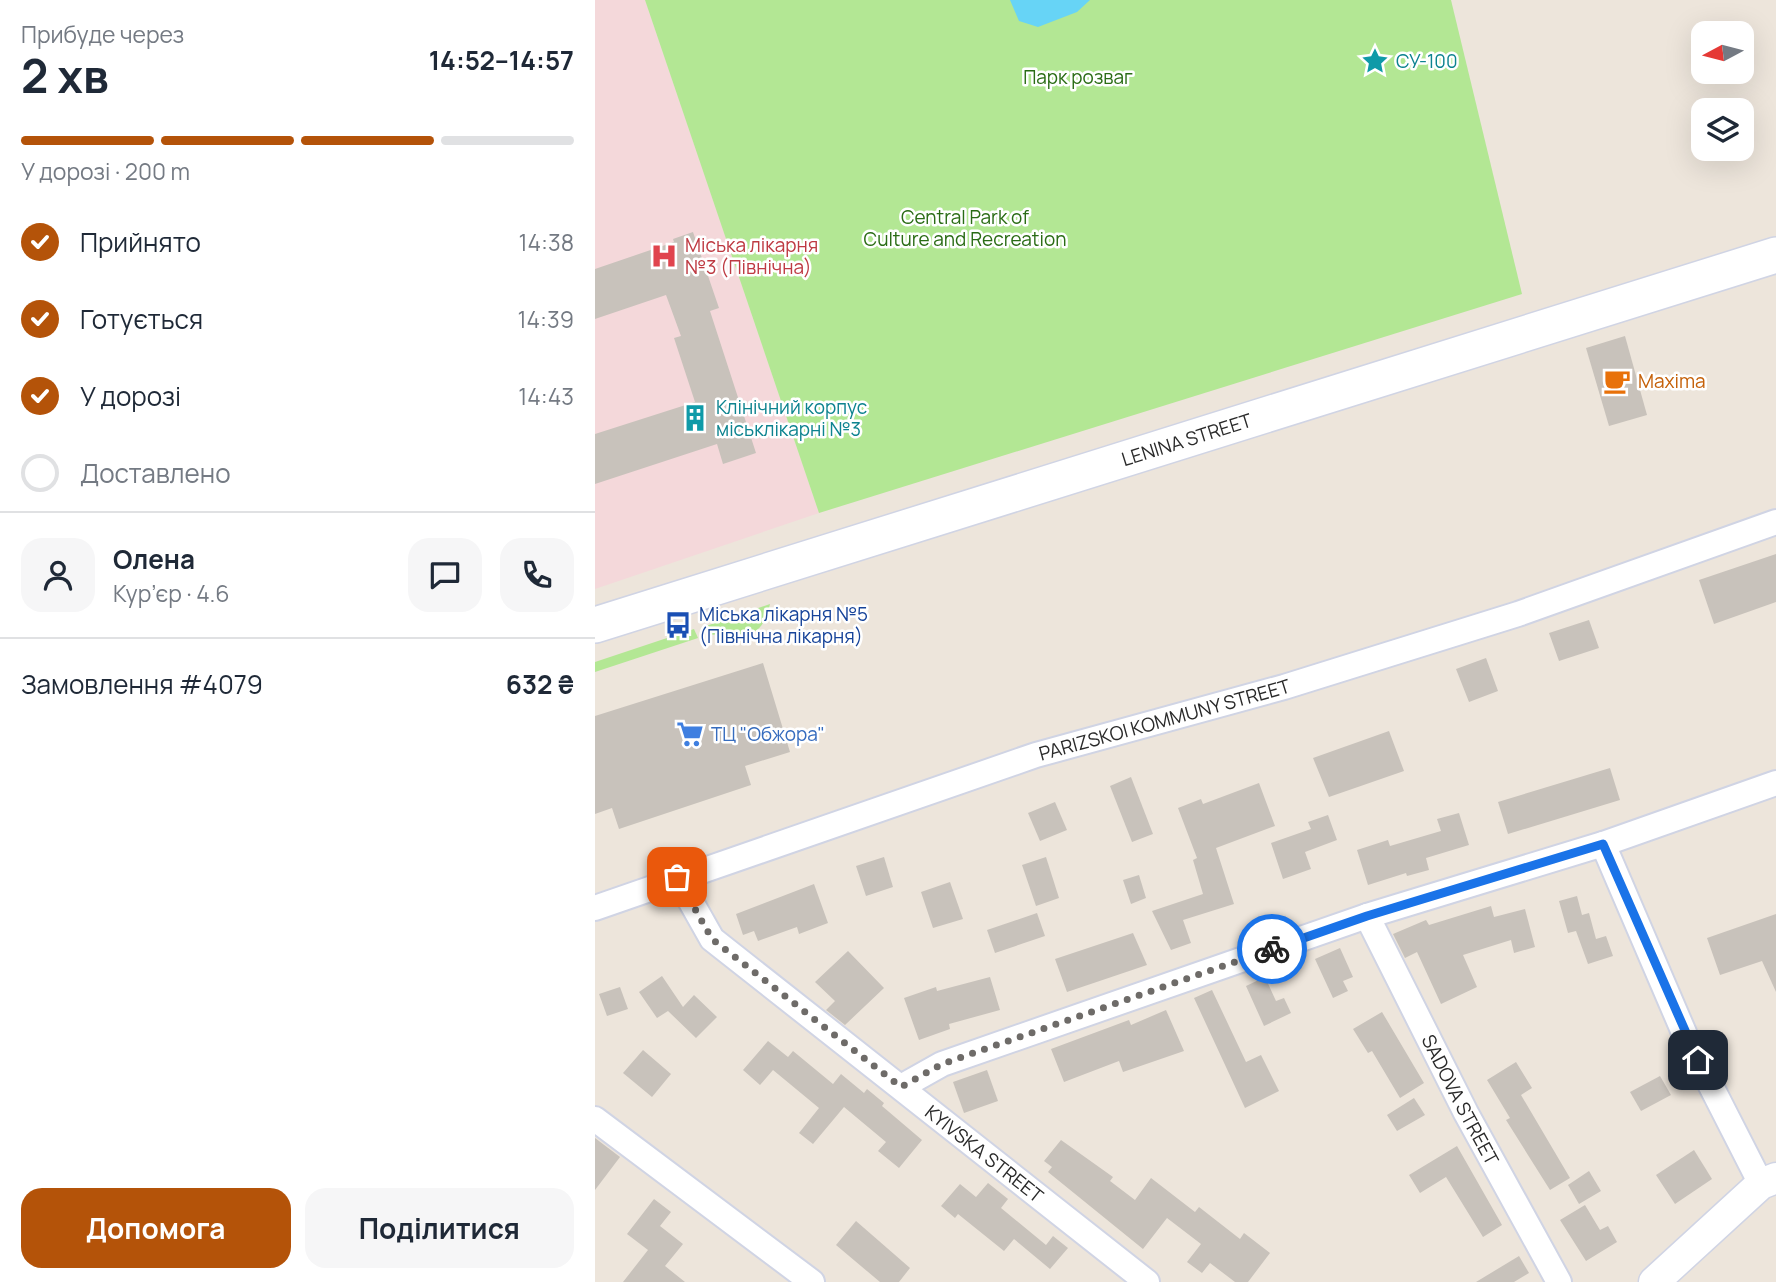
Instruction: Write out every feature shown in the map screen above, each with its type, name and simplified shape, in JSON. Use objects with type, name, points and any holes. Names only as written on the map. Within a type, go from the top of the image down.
[{"type":"main road","name":"LENINA STREET","points":[[595,625],[1776,256]]},
{"type":"street","name":"PARIZSKOI KOMMUNY STREET","points":[[595,908],[677,877],[1036,755],[1284,687],[1518,614],[1776,522]]},
{"type":"street","points":[[901,1087],[942,1064],[1367,916],[1603,844],[1776,783]]},
{"type":"street","points":[[1603,844],[1685,1035],[1769,1181],[1654,1282]]},
{"type":"street","name":"KYIVSKA STREET","points":[[677,877],[712,939],[1147,1282]]},
{"type":"street","name":"SADOVA STREET","points":[[1367,916],[1467,1113],[1559,1282]]},
{"type":"street","points":[[595,1119],[812,1282]]},
{"type":"shaded area","name":"Міська лікарня №3 (Північна)","points":[[595,0],[645,0],[819,513],[595,589]]},
{"type":"green space","name":"Central Park of Culture and Recreation","points":[[645,0],[1451,0],[1522,294],[819,513]]},
{"type":"green space","points":[[770,604],[761,626],[755,631],[740,635],[709,635],[706,626]]},
{"type":"green space","points":[[694,629],[698,638],[595,672],[595,662]]},
{"type":"water","points":[[1010,0],[1090,0],[1077,12],[1038,27],[1019,21]]},
{"type":"building","points":[[693,232],[719,308],[710,311],[756,453],[723,464],[717,444],[595,484],[595,434],[695,402],[674,338],[681,336],[666,295],[595,319],[595,269],[674,242],[673,239]]},
{"type":"building","name":"Maxima","points":[[1625,336],[1647,415],[1609,426],[1586,348]]},
{"type":"building","points":[[1776,554],[1776,602],[1714,624],[1699,580]]},
{"type":"building","points":[[1589,620],[1599,648],[1559,661],[1549,633]]},
{"type":"building","points":[[1486,658],[1498,691],[1469,702],[1456,669]]},
{"type":"building","name":"ТЦ \"Обжора\"","points":[[763,663],[790,752],[745,766],[751,785],[619,829],[612,808],[595,814],[595,716]]},
{"type":"building","points":[[1389,731],[1404,771],[1329,797],[1313,758]]},
{"type":"building","points":[[1610,768],[1620,800],[1508,834],[1498,802]]},
{"type":"building","points":[[1131,777],[1153,834],[1132,842],[1110,786]]},
{"type":"building","points":[[1259,783],[1275,826],[1216,848],[1234,904],[1183,920],[1191,943],[1171,950],[1152,911],[1203,894],[1193,860],[1197,858],[1178,808],[1201,799],[1203,804]]},
{"type":"building","points":[[1055,802],[1067,830],[1040,841],[1028,813]]},
{"type":"building","points":[[1459,813],[1469,845],[1426,858],[1429,870],[1407,876],[1406,873],[1368,885],[1357,850],[1388,840],[1390,846],[1441,831],[1437,819]]},
{"type":"building","points":[[1328,815],[1337,840],[1305,852],[1311,869],[1283,879],[1271,843],[1311,829],[1308,822]]},
{"type":"building","points":[[884,857],[893,887],[866,896],[856,866]]},
{"type":"building","points":[[1046,857],[1059,898],[1036,906],[1022,865]]},
{"type":"building","points":[[1139,875],[1146,898],[1131,904],[1123,880]]},
{"type":"building","points":[[950,882],[963,919],[933,928],[921,892]]},
{"type":"building","points":[[814,884],[828,923],[799,934],[797,927],[758,941],[754,931],[743,935],[736,914]]},
{"type":"building","points":[[1577,896],[1582,915],[1589,913],[1596,939],[1606,936],[1613,956],[1588,964],[1576,931],[1568,933],[1559,901]]},
{"type":"building","points":[[1491,906],[1494,917],[1525,909],[1535,947],[1514,953],[1511,940],[1463,955],[1477,987],[1441,1004],[1417,952],[1405,958],[1393,934],[1426,920],[1429,925]]},
{"type":"building","points":[[1037,913],[1045,936],[995,953],[987,930]]},
{"type":"building","points":[[1776,914],[1776,992],[1762,961],[1720,975],[1707,938]]},
{"type":"building","points":[[1133,933],[1147,965],[1067,992],[1055,959]]},
{"type":"building","points":[[1340,948],[1353,977],[1343,981],[1348,991],[1333,998],[1315,959]]},
{"type":"building","points":[[848,951],[884,988],[845,1025],[826,1010],[835,1001],[815,982]]},
{"type":"building","points":[[662,976],[683,1007],[694,995],[717,1017],[696,1038],[668,1011],[657,1018],[639,992]]},
{"type":"building","points":[[990,977],[1000,1010],[949,1024],[950,1029],[919,1040],[904,998],[936,987],[937,991]]},
{"type":"building","points":[[1265,977],[1276,1001],[1284,998],[1291,1013],[1264,1026],[1246,986]]},
{"type":"building","points":[[620,987],[628,1009],[607,1016],[599,994]]},
{"type":"building","points":[[1212,990],[1246,1062],[1261,1055],[1279,1091],[1245,1108],[1194,998]]},
{"type":"building","points":[[1166,1010],[1184,1051],[1123,1072],[1119,1061],[1064,1082],[1051,1049],[1129,1020],[1131,1025]]},
{"type":"building","points":[[1382,1012],[1424,1083],[1400,1098],[1372,1051],[1368,1053],[1353,1029]]},
{"type":"building","points":[[768,1041],[788,1057],[793,1051],[833,1084],[841,1074],[864,1093],[867,1089],[884,1103],[882,1106],[922,1140],[899,1168],[878,1151],[886,1142],[844,1107],[813,1144],[799,1133],[819,1108],[773,1070],[760,1085],[743,1070]]},
{"type":"building","points":[[643,1050],[671,1074],[652,1097],[623,1073]]},
{"type":"building","points":[[1516,1062],[1532,1088],[1521,1095],[1570,1178],[1550,1190],[1506,1120],[1510,1118],[1487,1080]]},
{"type":"building","points":[[987,1070],[998,1101],[964,1113],[953,1082]]},
{"type":"building","points":[[1660,1076],[1671,1095],[1641,1111],[1630,1092]]},
{"type":"building","points":[[1414,1098],[1425,1115],[1397,1131],[1387,1115]]},
{"type":"building","points":[[595,1138],[620,1157],[595,1190]]},
{"type":"building","points":[[1061,1140],[1113,1177],[1110,1181],[1135,1200],[1151,1178],[1195,1212],[1199,1207],[1240,1239],[1244,1233],[1270,1253],[1248,1282],[1235,1282],[1210,1263],[1202,1273],[1187,1262],[1201,1244],[1167,1218],[1143,1249],[1048,1172],[1052,1167],[1044,1161]]},
{"type":"building","points":[[1457,1146],[1502,1225],[1483,1237],[1446,1177],[1420,1193],[1409,1175]]},
{"type":"building","points":[[1694,1150],[1712,1179],[1675,1204],[1656,1175]]},
{"type":"building","points":[[1589,1171],[1601,1191],[1579,1204],[1568,1185]]},
{"type":"building","points":[[988,1183],[1008,1199],[1001,1208],[1046,1245],[1053,1236],[1068,1248],[1050,1269],[1014,1239],[1004,1251],[958,1214],[955,1218],[941,1206],[960,1184],[976,1197]]},
{"type":"building","points":[[654,1199],[671,1212],[660,1226],[683,1244],[665,1266],[685,1282],[623,1282],[648,1250],[627,1234]]},
{"type":"building","points":[[1585,1205],[1600,1230],[1608,1226],[1617,1242],[1586,1261],[1560,1220]]},
{"type":"building","points":[[856,1221],[910,1268],[899,1282],[880,1282],[836,1245]]},
{"type":"building","points":[[1519,1256],[1529,1273],[1514,1282],[1476,1282]]},
{"type":"way so far","points":[[677,877],[712,939],[901,1087],[942,1064],[1272,949]]},
{"type":"place","name":"СУ-100","points":[[1375,61]]},
{"type":"place","name":"Міська лікарня №3 (Північна)","points":[[664,256]]},
{"type":"place","name":"Maxima","points":[[1617,381]]},
{"type":"place","name":"Клінічний корпус міськлікарні №3","points":[[695,418]]},
{"type":"place","name":"Міська лікарня №5 (Північна лікарня)","points":[[678,625]]},
{"type":"place","name":"ТЦ \"Обжора\"","points":[[690,734]]},
{"type":"route","points":[[1272,949],[1367,916],[1603,844],[1698,1060]]},
{"type":"park label","name":"Парк розваг","points":[[1078,77]]}]
